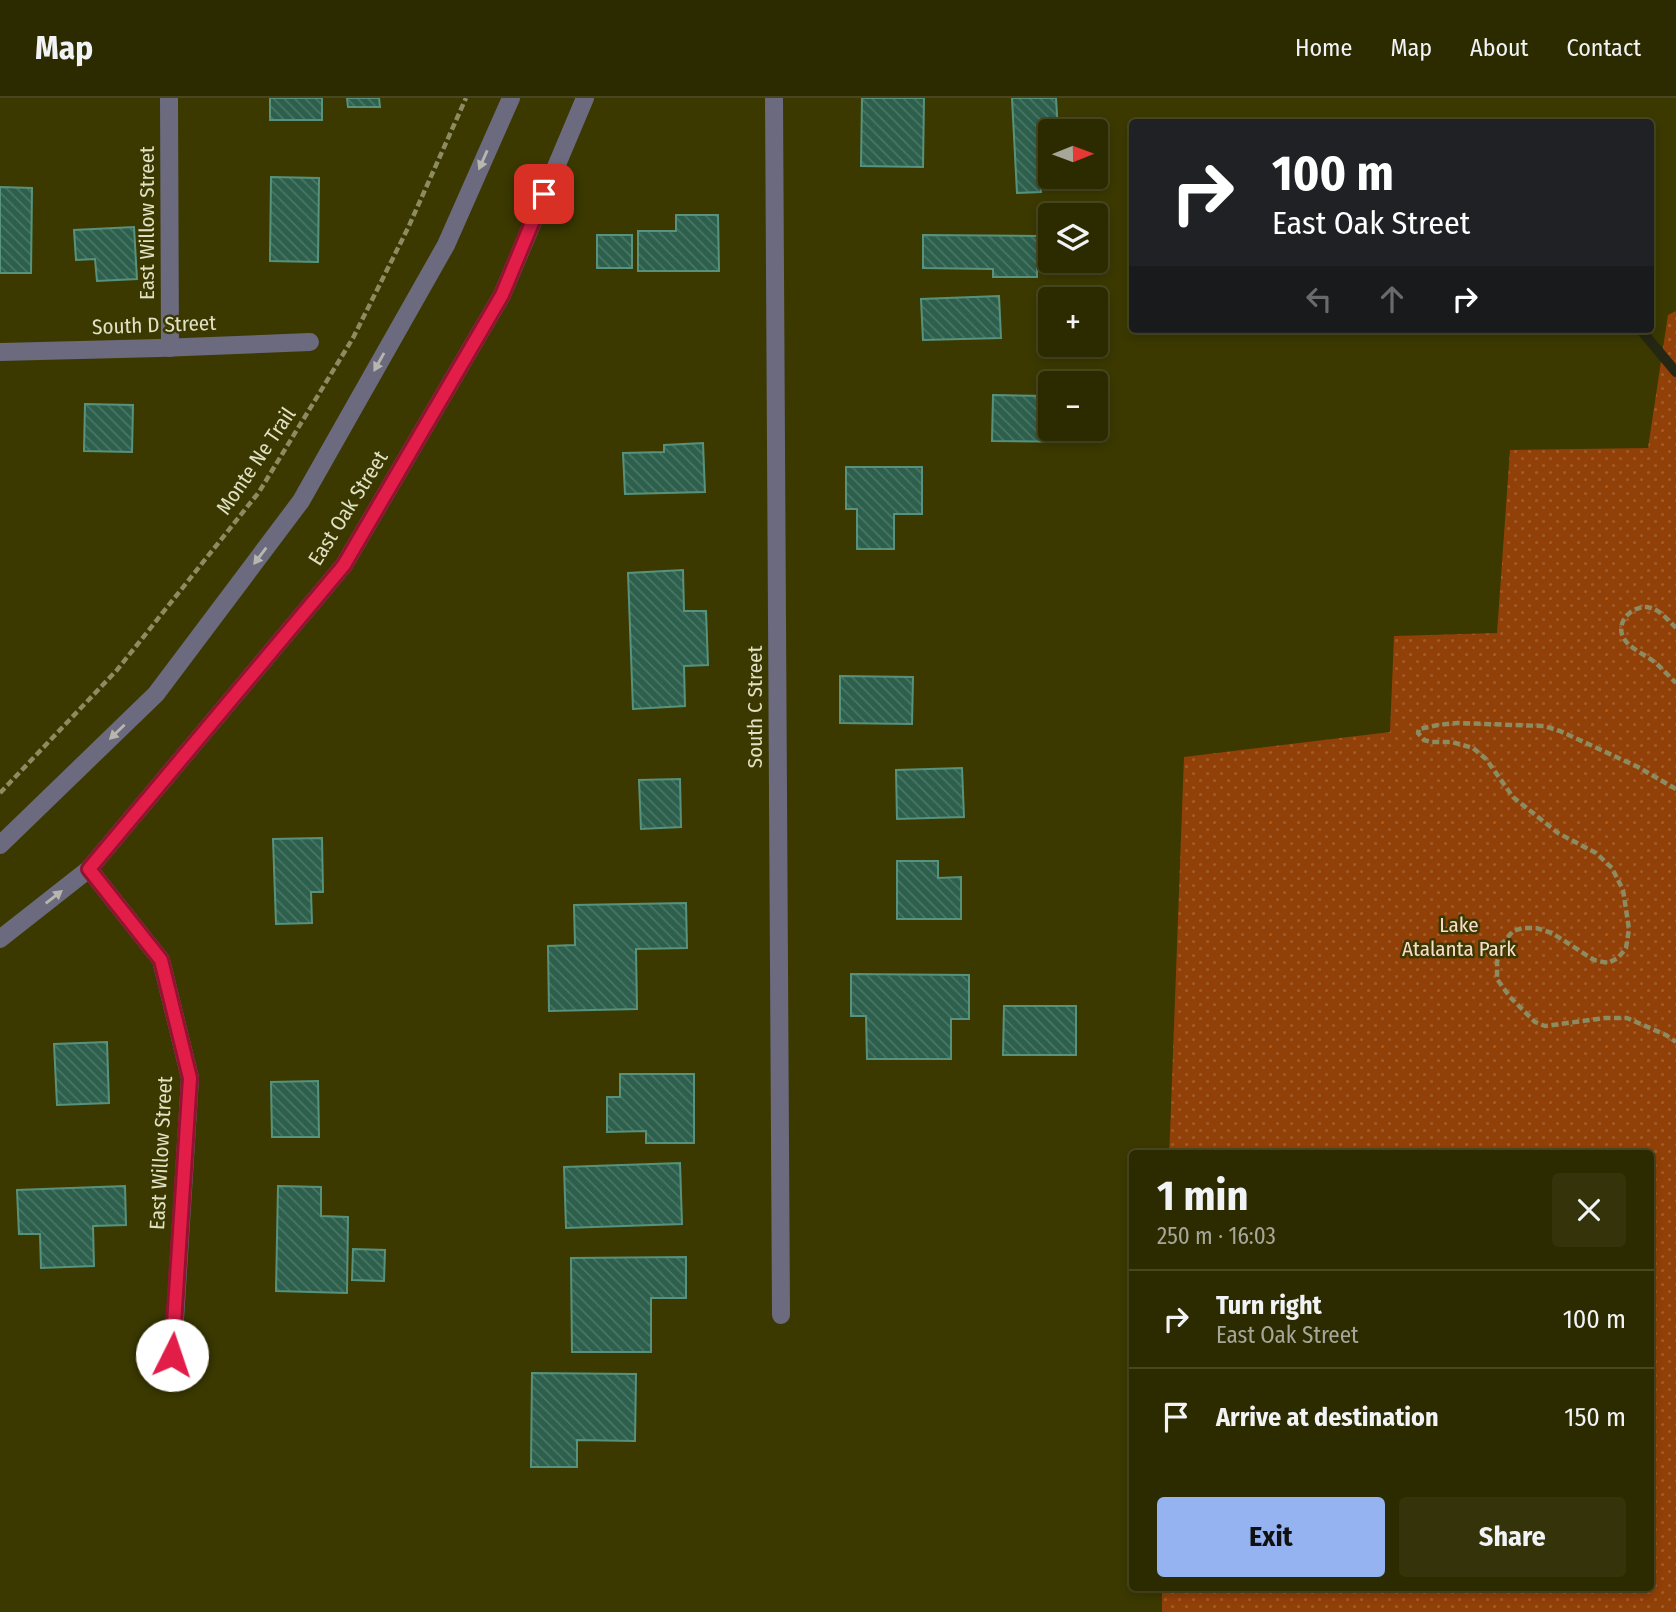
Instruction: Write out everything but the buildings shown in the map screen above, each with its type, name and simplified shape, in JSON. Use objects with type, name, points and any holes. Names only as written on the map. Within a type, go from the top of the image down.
[{"type":"street","name":"East Willow Street","points":[[169,98],[170,348]]},
{"type":"street","name":"East Oak Street","points":[[0,845],[156,694],[301,501],[446,245],[511,98]]},
{"type":"street","name":"East Oak Street","points":[[0,939],[89,869],[344,565],[502,295],[585,98]]},
{"type":"street","name":"South C Street","points":[[774,98],[781,1315]]},
{"type":"street","name":"South D Street","points":[[0,352],[310,342]]},
{"type":"street","name":"East Willow Street","points":[[89,869],[161,960],[190,1078],[171,1382]]},
{"type":"path","name":"Monte Ne Trail","points":[[0,793],[117,670],[259,492],[354,338],[408,228],[466,98]]},
{"type":"path","points":[[1676,628],[1660,613],[1641,607],[1630,611],[1623,620],[1621,629],[1623,637],[1630,645],[1655,662],[1676,683]]},
{"type":"path","points":[[1676,789],[1638,767],[1544,726],[1438,724],[1419,729],[1418,733],[1424,740],[1431,742],[1452,742],[1473,748],[1486,759],[1513,797],[1558,833],[1596,853],[1612,868],[1623,890],[1629,929],[1626,948],[1618,958],[1608,963],[1594,960],[1552,933],[1536,928],[1513,931],[1502,944],[1497,961],[1497,979],[1510,997],[1535,1022],[1545,1026],[1605,1018],[1628,1018],[1676,1042]]},
{"type":"green space","name":"Lake Atalanta Park","points":[[1676,311],[1676,1612],[1162,1612],[1162,1591],[1654,1591],[1654,1150],[1169,1150],[1184,757],[1390,732],[1394,636],[1497,633],[1510,450],[1648,448],[1668,315]]},
{"type":"waterway","points":[[1643,333],[1676,372]]},
{"type":"route","points":[[172,1355],[190,1078],[161,960],[89,869],[344,565],[502,295],[544,194]]}]
